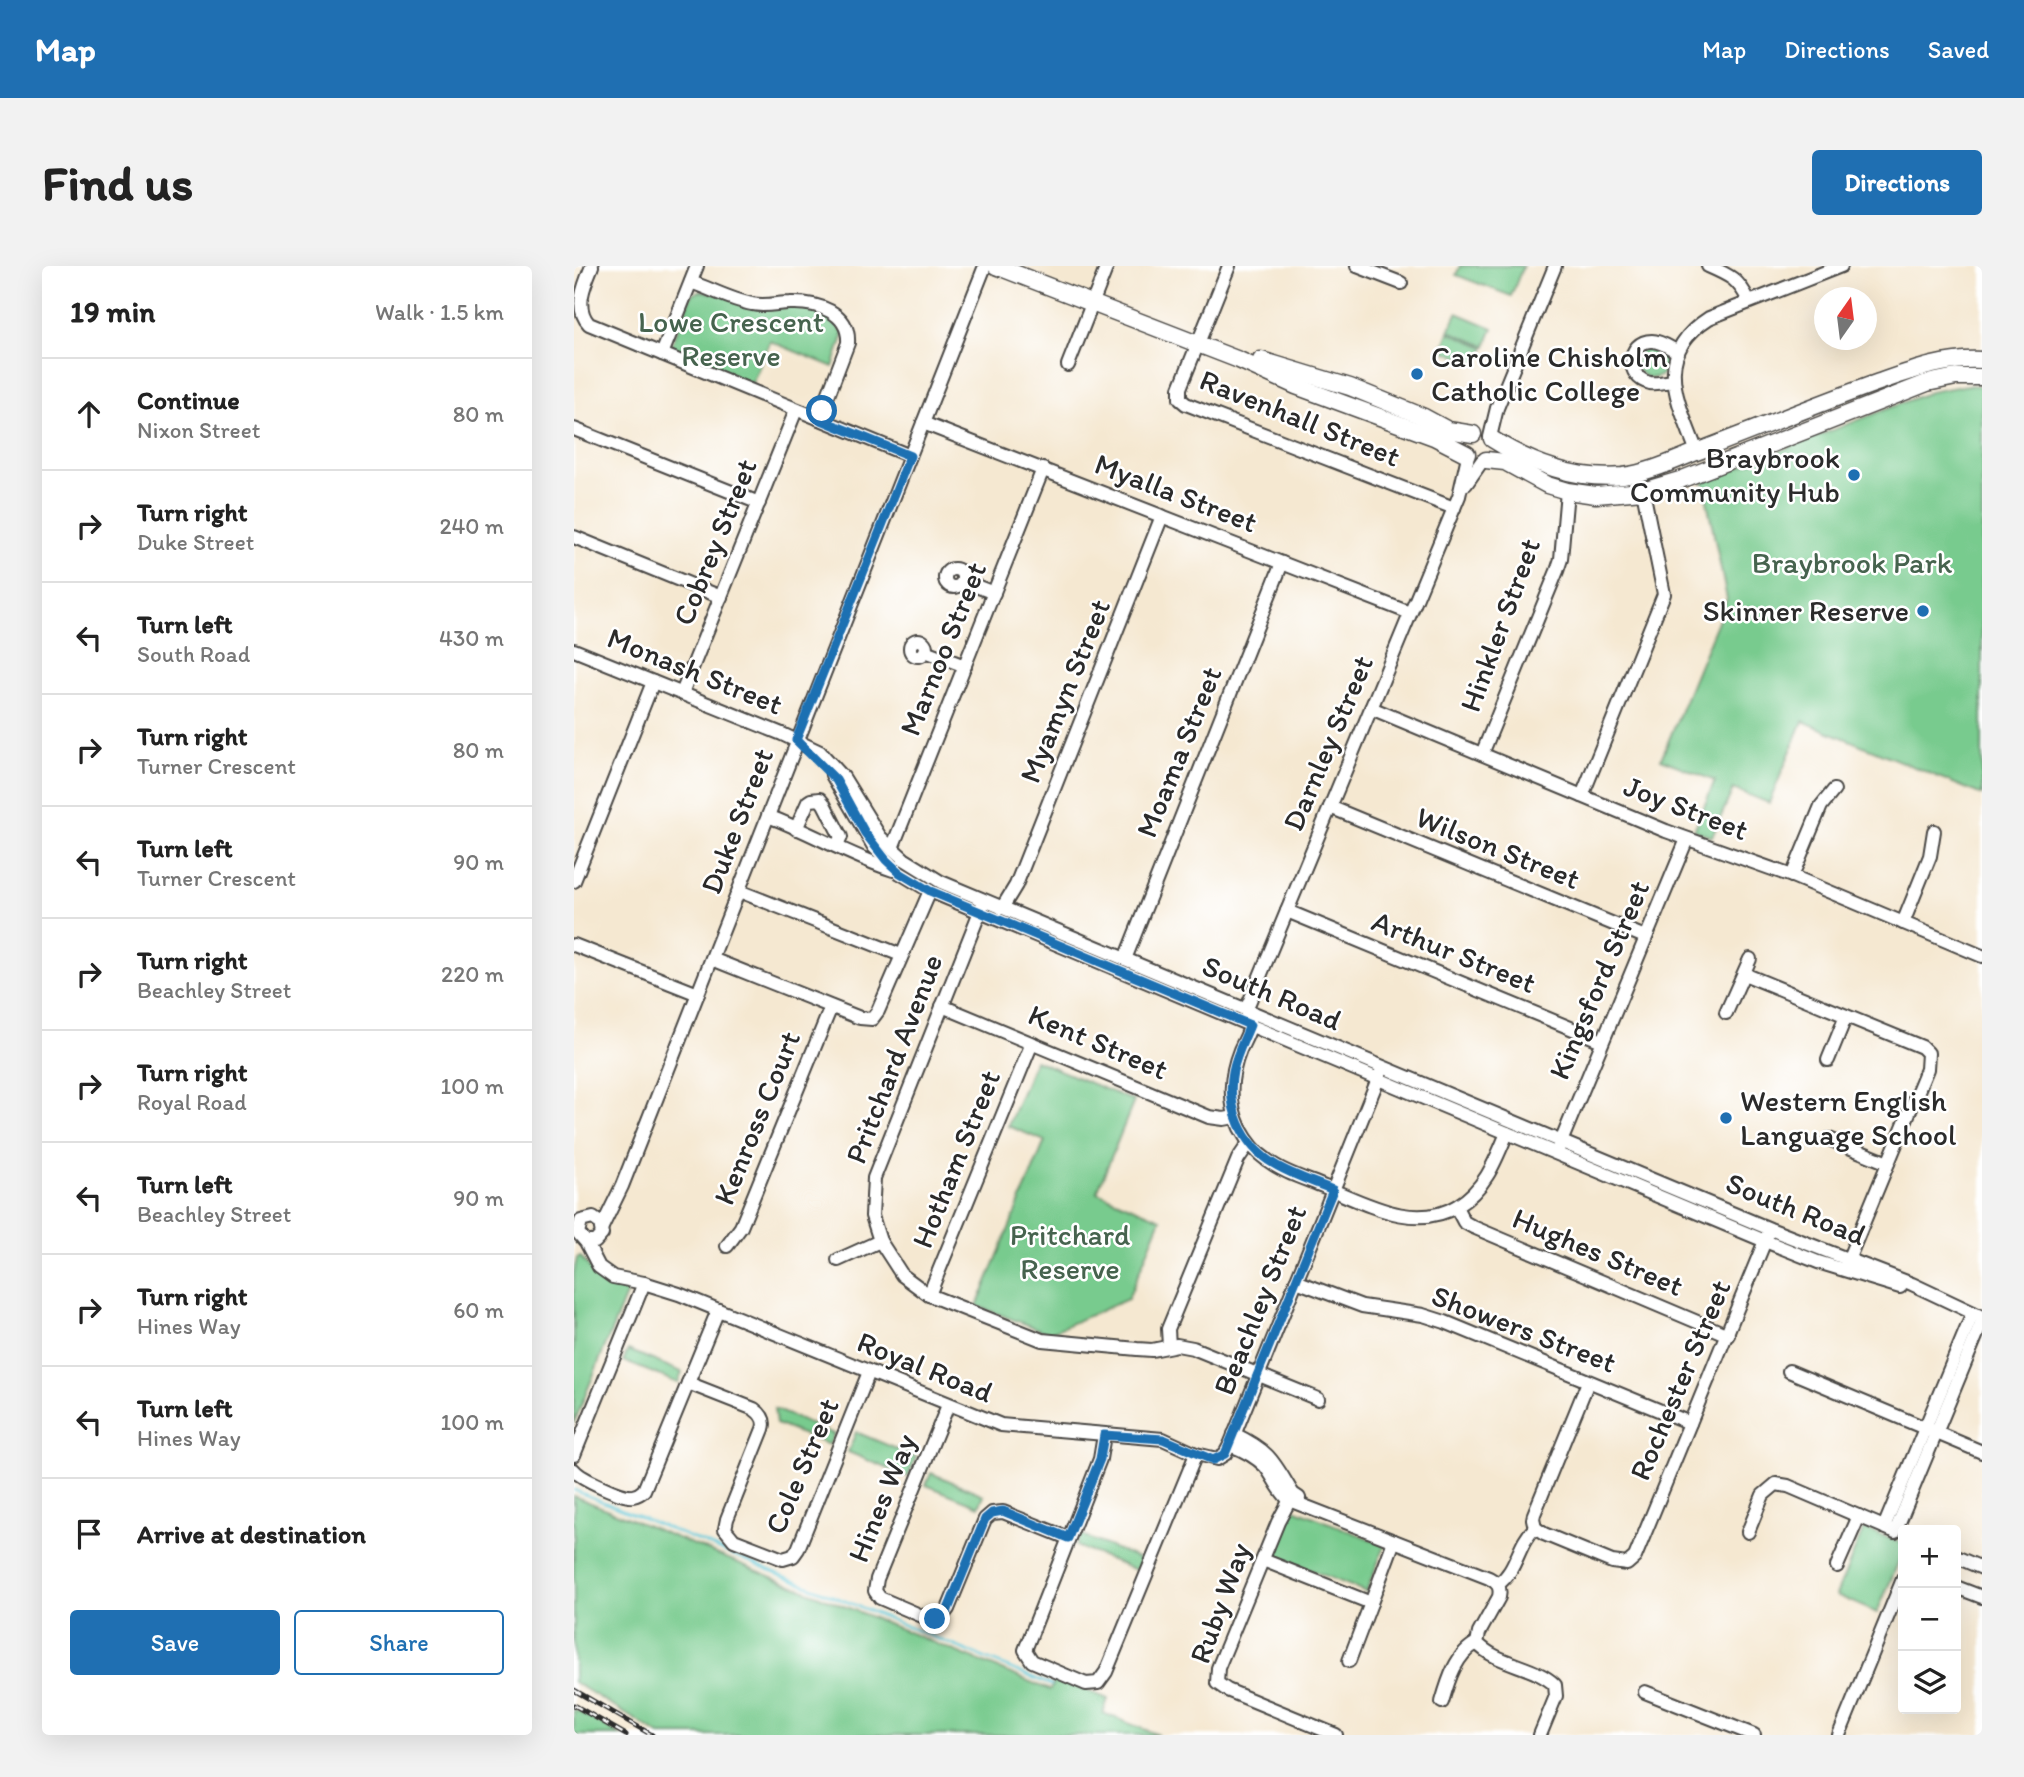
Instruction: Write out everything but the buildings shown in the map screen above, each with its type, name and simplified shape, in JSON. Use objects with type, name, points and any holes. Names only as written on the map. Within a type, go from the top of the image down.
[{"type":"main road","points":[[996,266],[1434,438],[1476,458],[1505,462],[1547,485],[1596,495],[1643,491],[1707,470],[1938,380],[1982,377]]},
{"type":"main road","points":[[1198,344],[1233,351],[1350,387],[1413,412],[1448,430],[1484,435],[1526,459],[1571,472],[1609,476],[1639,472],[1697,452],[1928,365],[1945,361],[1982,360]]},
{"type":"main road","points":[[1864,408],[1868,399],[1867,386]]},
{"type":"main road","points":[[1476,458],[1466,440],[1484,435]]},
{"type":"main road","points":[[1476,458],[1493,453],[1484,435]]},
{"type":"main road","points":[[1697,452],[1707,470]]},
{"type":"main road","name":"Hinkler Street","points":[[1567,491],[1571,472]]},
{"type":"main road","points":[[1639,472],[1643,491]]},
{"type":"street","points":[[592,266],[578,302],[581,317],[589,324],[910,456]]},
{"type":"street","points":[[662,355],[697,266]]},
{"type":"street","name":"Duke Street","points":[[598,1222],[615,1199],[698,994],[985,266]]},
{"type":"street","points":[[1017,266],[1035,281]]},
{"type":"street","points":[[1068,365],[1107,266]]},
{"type":"street","points":[[1198,344],[1229,266]]},
{"type":"street","points":[[1357,266],[1401,284]]},
{"type":"street","points":[[1484,435],[1555,266]]},
{"type":"street","points":[[1708,266],[1734,278],[1749,301]]},
{"type":"street","points":[[1697,452],[1676,399],[1673,381],[1672,370],[1684,341],[1701,323],[1749,301],[1841,266]]},
{"type":"street","points":[[691,282],[752,304],[802,304],[825,309],[841,318],[849,335],[849,344],[819,419]]},
{"type":"street","points":[[1673,381],[1654,383],[1641,379],[1632,368],[1632,356],[1638,346],[1649,341],[1661,343],[1678,352]]},
{"type":"street","name":"Ravenhall Street","points":[[1198,344],[1180,388],[1179,397],[1182,402],[1456,502]]},
{"type":"street","name":"Cobrey Street","points":[[682,693],[796,410]]},
{"type":"street","name":"Myalla Street","points":[[923,423],[1410,613]]},
{"type":"street","points":[[574,429],[759,503]]},
{"type":"street","name":"Darnley Street","points":[[1246,1010],[1456,502],[1473,471],[1476,458]]},
{"type":"street","name":"Marnoo Street","points":[[892,848],[1043,470]]},
{"type":"street","name":"Hinkler Street","points":[[1482,754],[1557,571],[1567,491]]},
{"type":"street","points":[[1582,796],[1664,594],[1643,491]]},
{"type":"street","name":"Myamyn Street","points":[[1009,911],[1016,885],[1163,516]]},
{"type":"street","points":[[574,537],[721,597]]},
{"type":"street","name":"Moama Street","points":[[1125,959],[1282,563]]},
{"type":"street","points":[[963,581],[994,593]]},
{"type":"street","name":"Monash Street","points":[[574,650],[796,740]]},
{"type":"street","points":[[925,651],[965,666]]},
{"type":"street","points":[[574,881],[653,681]]},
{"type":"street","name":"Joy Street","points":[[1371,708],[1687,839],[1792,876],[1982,956]]},
{"type":"street","name":"South Road","points":[[796,740],[820,752],[831,762],[880,837],[892,848],[914,866],[982,906],[1250,1025],[1380,1073],[1768,1235],[1931,1295],[1979,1317]]},
{"type":"street","name":"South Road","points":[[796,740],[836,780],[874,847],[900,873]]},
{"type":"street","points":[[1792,876],[1821,806],[1834,790]]},
{"type":"street","points":[[796,829],[808,803],[820,799],[841,837],[838,846]]},
{"type":"street","name":"Wilson Street","points":[[1330,807],[1645,937]]},
{"type":"street","name":"South Road","points":[[768,816],[855,856],[900,873],[930,891],[1009,911],[1246,1010],[1507,1133],[1558,1147]]},
{"type":"street","points":[[1903,923],[1930,856],[1934,831]]},
{"type":"street","name":"Kingsford Street","points":[[1558,1147],[1687,839]]},
{"type":"street","points":[[738,891],[901,955]]},
{"type":"street","points":[[712,959],[860,1018],[872,1018],[878,1011],[930,891]]},
{"type":"street","name":"Pritchard Avenue","points":[[982,906],[874,1178],[872,1216],[880,1241],[902,1275],[929,1295],[1042,1340],[1144,1350],[1169,1346],[1193,1348],[1318,1399]]},
{"type":"street","name":"Arthur Street","points":[[1287,911],[1602,1041]]},
{"type":"street","points":[[574,945],[698,994]]},
{"type":"street","points":[[1726,1013],[1750,959]]},
{"type":"street","points":[[1744,974],[1922,1047],[1928,1052],[1927,1069],[1846,1265]]},
{"type":"street","name":"Kent Street","points":[[942,1006],[1209,1117],[1235,1117]]},
{"type":"street","name":"Kenross Court","points":[[727,1246],[741,1227],[831,1007]]},
{"type":"street","points":[[1246,1010],[1250,1025],[1234,1068],[1231,1091],[1235,1117],[1249,1143],[1275,1166],[1398,1214],[1424,1216],[1455,1207],[1479,1188],[1487,1178],[1507,1133]]},
{"type":"street","points":[[1828,1060],[1846,1016]]},
{"type":"street","name":"Hotham Street","points":[[929,1295],[1032,1043]]},
{"type":"street","name":"Beachley Street","points":[[1217,1459],[1225,1454],[1232,1440],[1380,1073]]},
{"type":"street","points":[[1829,1139],[1888,1163]]},
{"type":"street","points":[[1169,1346],[1168,1329],[1238,1159],[1249,1143]]},
{"type":"street","name":"Hughes Street","points":[[1455,1207],[1464,1222],[1473,1227],[1728,1335]]},
{"type":"street","points":[[585,1219],[598,1222],[602,1234],[582,1235],[585,1219]]},
{"type":"street","name":"Royal Road","points":[[582,1235],[607,1264],[644,1283],[679,1294],[1001,1425],[1163,1439],[1196,1454],[1217,1459]]},
{"type":"street","name":"Rochester Street","points":[[1535,1528],[1621,1564],[1632,1561],[1768,1235]]},
{"type":"street","points":[[838,1260],[880,1241]]},
{"type":"street","name":"Showers Street","points":[[1296,1281],[1362,1306],[1423,1315],[1445,1322],[1690,1423]]},
{"type":"street","points":[[574,1455],[644,1283]]},
{"type":"street","points":[[574,1470],[581,1477],[628,1496],[642,1493],[718,1310]]},
{"type":"street","points":[[1748,1532],[1763,1495],[1776,1484],[1788,1486],[1894,1531],[1931,1430],[1979,1317]]},
{"type":"street","points":[[1788,1371],[1982,1452]]},
{"type":"street","name":"Cole Street","points":[[688,1383],[754,1409],[761,1416],[763,1429],[725,1529],[734,1539],[783,1559],[793,1556],[798,1549],[869,1373]]},
{"type":"street","points":[[1498,1584],[1509,1575],[1526,1537],[1535,1528],[1534,1514],[1588,1382]]},
{"type":"street","name":"Hines Way","points":[[948,1405],[877,1579],[876,1591],[880,1598],[929,1619],[942,1617],[985,1519],[995,1511],[1003,1511],[1068,1538]]},
{"type":"street","points":[[1104,1435],[1100,1459],[1025,1650],[1032,1661],[1086,1684],[1098,1683],[1106,1672],[1196,1454]]},
{"type":"street","points":[[1232,1440],[1256,1458],[1271,1465],[1282,1493],[1323,1513],[1489,1578],[1498,1584],[1499,1597],[1479,1633],[1478,1643]]},
{"type":"street","name":"Ruby Way","points":[[1291,1497],[1218,1668],[1217,1682],[1227,1690],[1336,1735]]},
{"type":"street","points":[[1837,1566],[1859,1516]]},
{"type":"street","points":[[1349,1661],[1394,1541]]},
{"type":"street","points":[[1961,1559],[1982,1568]]},
{"type":"street","points":[[1263,1560],[1371,1602]]},
{"type":"street","points":[[1839,1735],[1899,1588]]},
{"type":"street","points":[[1959,1588],[1982,1597]]},
{"type":"street","points":[[1442,1702],[1460,1657],[1468,1648],[1478,1643]]},
{"type":"street","points":[[1478,1643],[1491,1653],[1555,1685],[1556,1696],[1540,1735]]},
{"type":"street","points":[[1645,1692],[1754,1735]]},
{"type":"green space","points":[[1460,266],[1523,266],[1511,296],[1456,275]]},
{"type":"green space","name":"Lowe Crescent Reserve","points":[[701,291],[818,311],[831,316],[844,334],[833,367],[770,341],[752,384],[673,354],[670,349],[692,294]]},
{"type":"green space","points":[[1457,313],[1493,328],[1486,346],[1449,331]]},
{"type":"green space","points":[[1449,332],[1485,347],[1478,365],[1442,350]]},
{"type":"green space","points":[[1652,346],[1664,350],[1668,362],[1664,374],[1652,378],[1640,374],[1636,362],[1640,350]]},
{"type":"green space","name":"Braybrook Park","points":[[1967,385],[1982,386],[1982,795],[1803,721],[1769,803],[1733,789],[1712,837],[1694,830],[1715,781],[1661,759],[1727,599],[1703,481],[1930,392]]},
{"type":"green space","name":"Pritchard Reserve","points":[[1035,1060],[1134,1101],[1097,1192],[1161,1219],[1128,1299],[1049,1333],[977,1306],[1045,1141],[1008,1126]]},
{"type":"green space","points":[[580,1256],[605,1283],[628,1290],[574,1423],[574,1272],[577,1258]]},
{"type":"green space","points":[[628,1350],[682,1372],[678,1383],[623,1361]]},
{"type":"green space","points":[[774,1409],[834,1434],[829,1445],[776,1424]]},
{"type":"green space","points":[[856,1432],[916,1457],[908,1477],[848,1452]]},
{"type":"green space","points":[[931,1473],[984,1495],[979,1506],[926,1485]]},
{"type":"green space","points":[[574,1496],[1050,1690],[1056,1678],[1108,1699],[1103,1713],[1158,1735],[660,1735],[574,1682]]},
{"type":"green space","points":[[1292,1508],[1385,1545],[1366,1592],[1273,1555]]},
{"type":"green space","points":[[1864,1528],[1898,1542],[1898,1563],[1877,1613],[1836,1595]]},
{"type":"green space","points":[[1080,1535],[1141,1559],[1136,1570],[1076,1546]]},
{"type":"green space","points":[[574,1709],[620,1735],[574,1735]]},
{"type":"waterway","points":[[574,1490],[1051,1685]]},
{"type":"railway","points":[[574,1690],[652,1735]]},
{"type":"railway","points":[[574,1705],[626,1735]]},
{"type":"place","name":"Caroline Chisholm Catholic College","points":[[1417,374]]},
{"type":"place","name":"Braybrook Community Hub","points":[[1854,475]]},
{"type":"place","name":"Skinner Reserve","points":[[1923,611]]},
{"type":"place","name":"Western English Language School","points":[[1726,1118]]},
{"type":"route","points":[[822,411],[819,419],[910,456],[796,740],[836,780],[874,847],[911,880],[930,891],[1250,1025],[1232,1078],[1232,1102],[1240,1127],[1249,1143],[1266,1160],[1333,1190],[1225,1454],[1213,1460],[1163,1439],[1104,1435],[1100,1459],[1068,1538],[1003,1511],[988,1515],[947,1612],[935,1619]]}]
